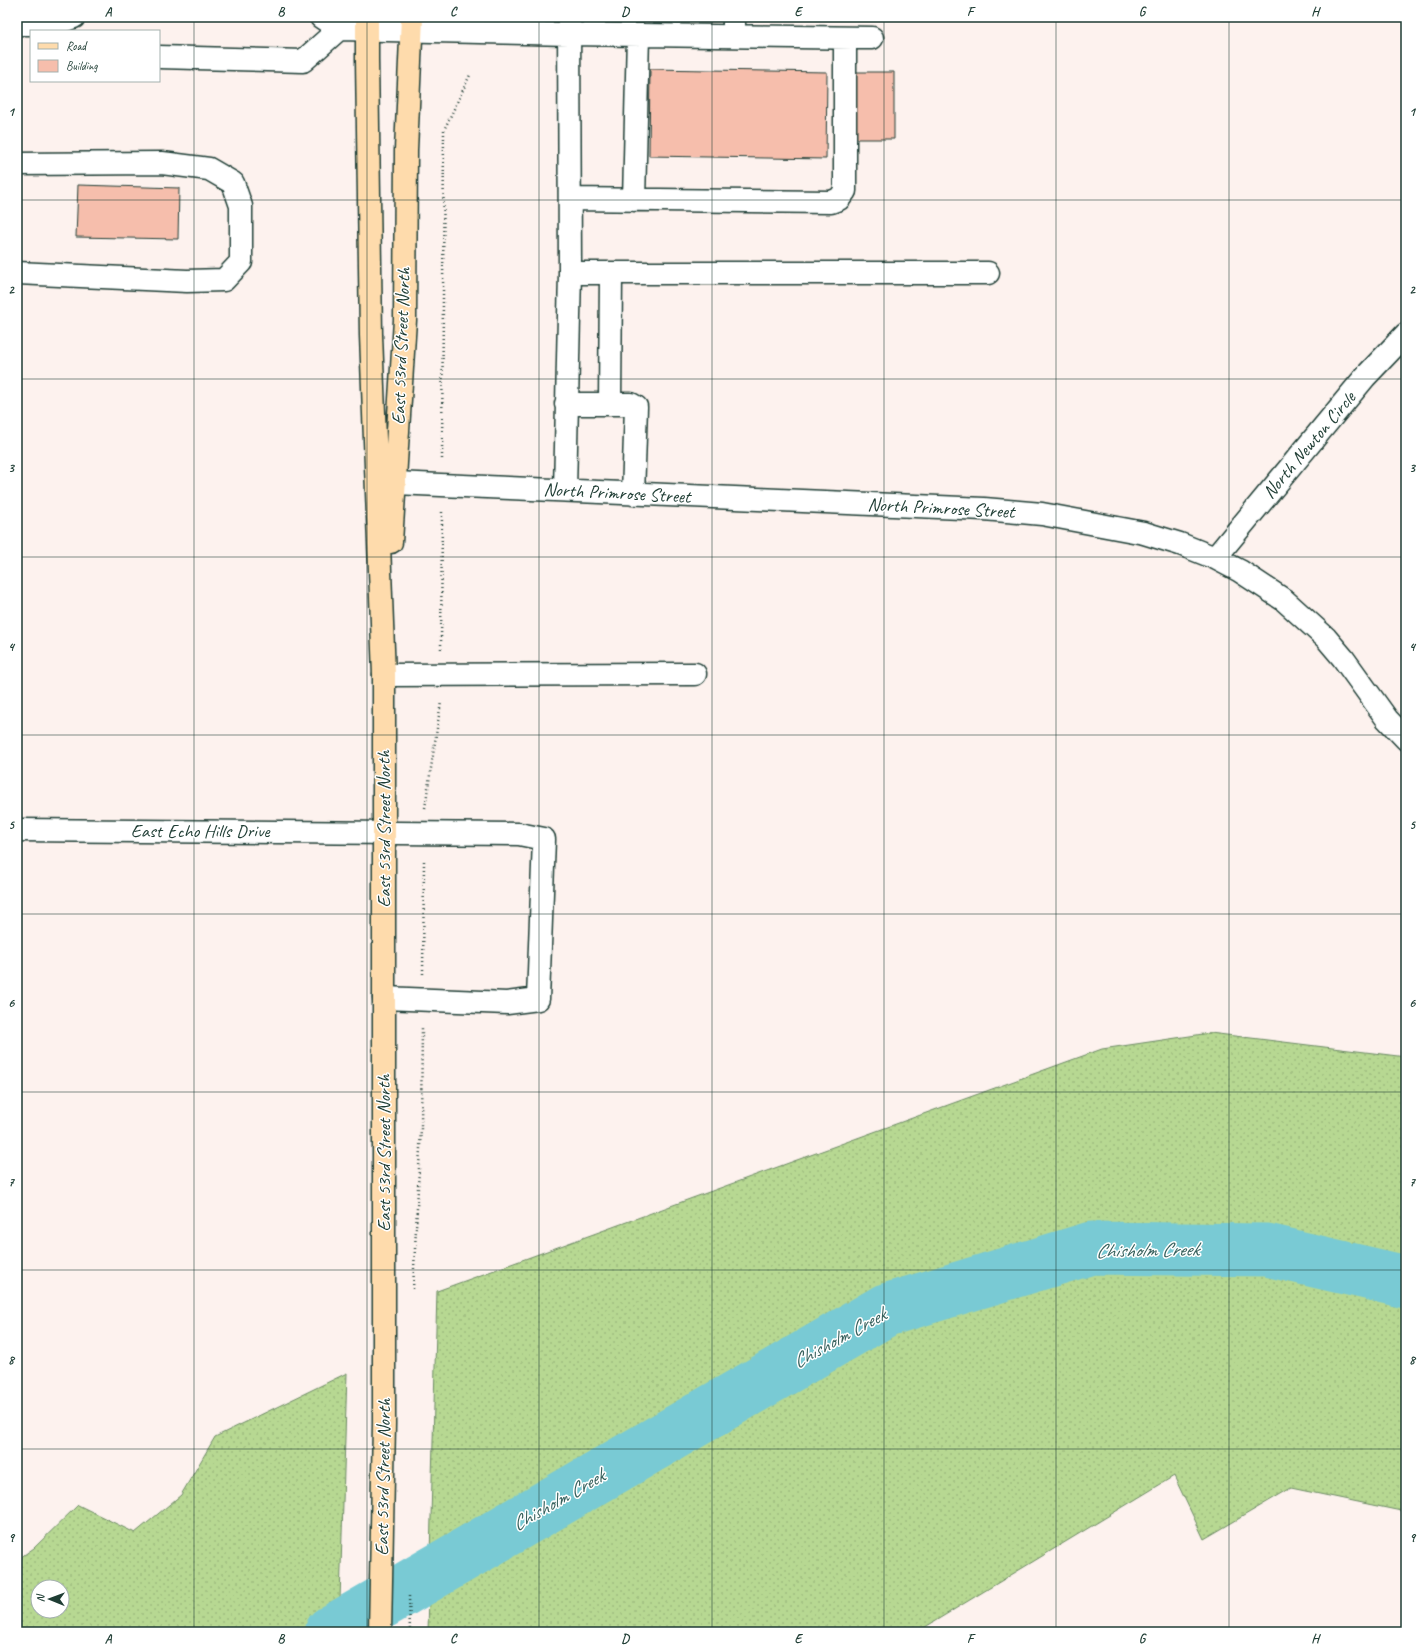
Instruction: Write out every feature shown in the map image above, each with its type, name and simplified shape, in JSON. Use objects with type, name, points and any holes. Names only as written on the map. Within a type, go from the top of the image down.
[{"type":"main road","name":"East 53rd Street North","points":[[368,23],[367,58],[371,335],[384,674],[384,1424],[380,1632]]},
{"type":"main road","name":"East 53rd Street North","points":[[384,674],[405,320],[406,150],[411,24]]},
{"type":"street","points":[[160,57],[303,61],[330,23],[570,26],[638,35],[734,27],[845,38],[872,38]]},
{"type":"street","points":[[17,24],[65,24]]},
{"type":"street","points":[[566,490],[566,404],[570,273],[570,26]]},
{"type":"street","points":[[634,200],[638,35]]},
{"type":"street","points":[[570,199],[830,202],[838,199],[845,191],[845,38]]},
{"type":"street","points":[[17,164],[162,163],[209,169],[233,183],[241,206],[241,262],[224,280],[187,281],[17,273]]},
{"type":"street","points":[[570,273],[988,273]]},
{"type":"street","points":[[610,404],[611,273]]},
{"type":"street","name":"North Newton Circle","points":[[1215,558],[1365,377],[1406,334]]},
{"type":"street","points":[[566,404],[631,404],[636,407],[632,494]]},
{"type":"street","name":"North Primrose Street","points":[[395,483],[984,509],[1042,514],[1144,534],[1180,544],[1215,558],[1240,571],[1284,600],[1326,638],[1343,658],[1386,719],[1406,739]]},
{"type":"street","points":[[384,674],[695,674]]},
{"type":"street","name":"East Echo Hills Drive","points":[[17,830],[519,834],[544,839],[538,999],[507,1002],[423,1000]]},
{"type":"street","points":[[384,998],[423,1000]]},
{"type":"path","points":[[413,1290],[421,1128],[425,811],[441,703],[444,130],[470,75]]},
{"type":"green space","points":[[1210,1033],[1406,1057],[1406,1512],[1291,1488],[1204,1539],[1174,1476],[917,1632],[428,1632],[437,1291],[1102,1049]]},
{"type":"green space","points":[[347,1373],[339,1632],[17,1632],[17,1560],[34,1548],[78,1505],[135,1533],[181,1495],[215,1437]]},
{"type":"building","points":[[650,69],[827,72],[826,159],[649,156]]},
{"type":"building","points":[[856,72],[894,72],[894,139],[855,139]]},
{"type":"building","points":[[78,185],[179,188],[178,239],[76,237]]},
{"type":"waterway","name":"Chisholm Creek","points":[[331,1632],[886,1310],[1092,1248],[1267,1250],[1406,1282]]}]
